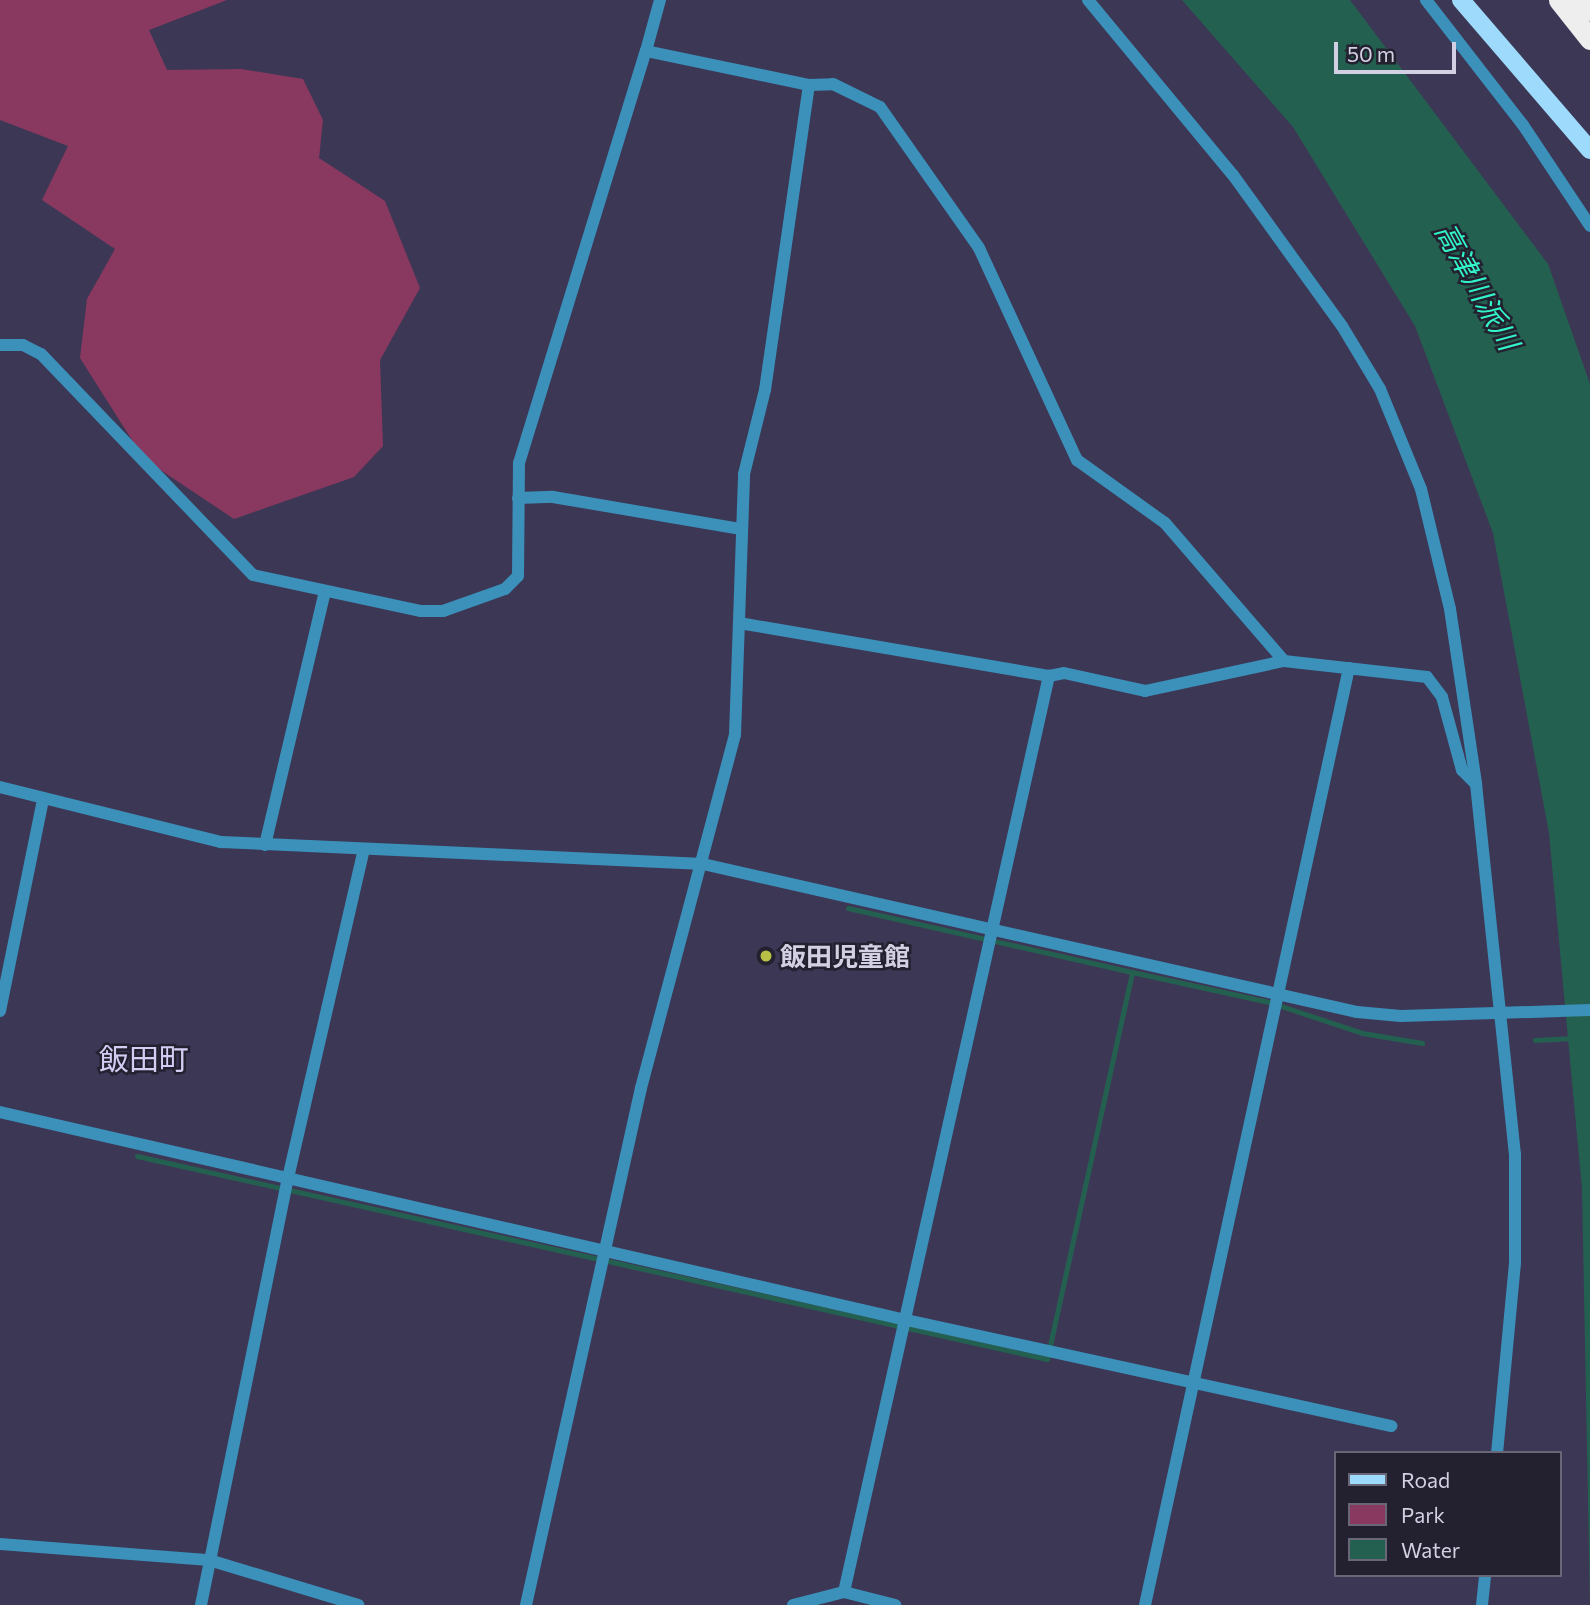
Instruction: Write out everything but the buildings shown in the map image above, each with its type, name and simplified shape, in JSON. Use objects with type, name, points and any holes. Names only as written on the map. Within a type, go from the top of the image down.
[{"type":"highway","points":[[1559,0],[1590,39]]},
{"type":"highway","points":[[1582,0],[1590,10]]},
{"type":"main road","points":[[1461,0],[1590,150]]},
{"type":"street","points":[[0,345],[23,345],[41,354],[253,575],[421,611],[443,611],[505,589],[518,576],[519,463],[660,0]]},
{"type":"street","points":[[1088,0],[1233,175],[1342,326],[1380,389],[1421,489],[1447,595],[1476,784],[1516,1193],[1515,1264],[1497,1451]]},
{"type":"street","points":[[1426,0],[1523,125],[1590,226]]},
{"type":"street","points":[[646,51],[809,85],[833,84],[880,107],[979,248],[1077,460],[1165,523],[1284,660]]},
{"type":"street","points":[[526,1605],[608,1251],[641,1088],[704,864],[735,734],[744,474],[765,390],[809,85]]},
{"type":"street","points":[[518,498],[553,497],[741,528]]},
{"type":"street","points":[[265,845],[325,590]]},
{"type":"street","points":[[739,623],[1049,676],[1064,673],[1145,691],[1284,660],[1427,677],[1442,697],[1462,770],[1476,784]]},
{"type":"street","points":[[1145,1605],[1349,668]]},
{"type":"street","points":[[844,1592],[902,1320],[1049,676]]},
{"type":"street","points":[[0,787],[221,842],[704,864],[1368,1013],[1499,1014],[1590,1010]]},
{"type":"street","points":[[0,1011],[43,799]]},
{"type":"street","points":[[201,1605],[288,1178],[364,850]]},
{"type":"street","points":[[0,1112],[902,1320],[1391,1426]]},
{"type":"street","points":[[0,1544],[209,1560],[358,1605]]},
{"type":"street","points":[[1482,1605],[1485,1577]]},
{"type":"street","points":[[793,1605],[844,1592],[895,1605]]},
{"type":"green space","points":[[0,0],[227,0],[149,30],[167,70],[241,69],[303,79],[323,120],[319,158],[385,201],[420,288],[380,360],[383,446],[354,477],[234,519],[144,459],[80,358],[87,299],[115,249],[42,200],[68,146],[0,120]]},
{"type":"water","name":"高津川派川","points":[[1182,0],[1350,0],[1548,264],[1590,384],[1590,1605],[1582,1189],[1549,833],[1493,533],[1415,326],[1293,127]]},
{"type":"waterway","points":[[848,908],[1132,972]]},
{"type":"waterway","points":[[137,1156],[1047,1359],[1132,972],[1269,1002],[1362,1033],[1422,1043]]},
{"type":"waterway","points":[[1535,1040],[1573,1038]]},
{"type":"place","name":"飯田児童館","points":[[766,956]]},
{"type":"district","name":"飯田町","points":[[144,1058]]}]
